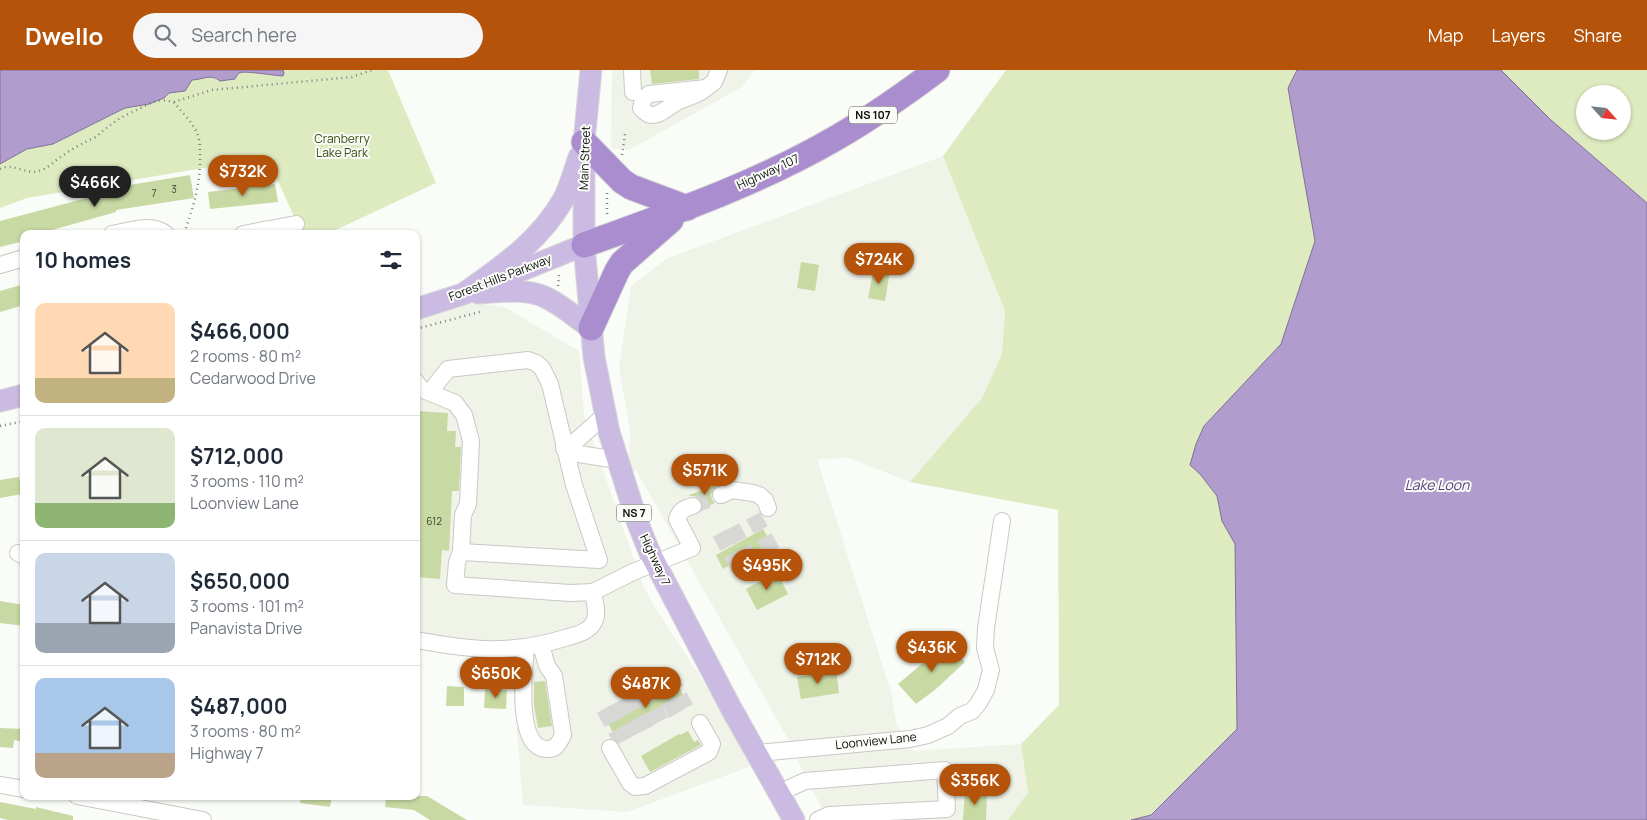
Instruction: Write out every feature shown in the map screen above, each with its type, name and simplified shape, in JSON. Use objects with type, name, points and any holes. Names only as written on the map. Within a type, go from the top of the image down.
[{"type":"highway","name":"Highway 107","points":[[584,246],[711,199],[829,142],[873,115],[937,70]]},
{"type":"highway","points":[[584,142],[630,187],[687,208]]},
{"type":"highway","points":[[591,328],[622,263],[687,208]]},
{"type":"main road","name":"Main Street","points":[[584,246],[584,142],[591,70]]},
{"type":"main road","points":[[463,294],[518,255],[539,234],[564,198],[584,142]]},
{"type":"main road","name":"Forest Hills Parkway","points":[[420,308],[463,294],[584,246]]},
{"type":"main road","name":"Highway 7","points":[[584,246],[591,328],[605,415],[617,460],[637,521],[656,564],[731,708],[758,752],[794,820]]},
{"type":"main road","points":[[463,294],[506,291],[532,293],[554,302],[591,328]]},
{"type":"main road","points":[[0,401],[20,396]]},
{"type":"street","points":[[632,70],[633,92]]},
{"type":"street","points":[[706,88],[714,82],[719,70]]},
{"type":"street","points":[[264,230],[296,224]]},
{"type":"street","points":[[134,230],[150,227],[160,230]]},
{"type":"street","points":[[0,266],[20,259]]},
{"type":"street","points":[[430,392],[448,369],[528,360],[542,368],[550,384],[574,485],[600,560],[462,552]]},
{"type":"street","points":[[420,387],[459,408],[464,415],[471,441],[468,504],[463,515],[462,552],[456,562],[455,585],[593,592],[633,572],[692,548],[677,518],[683,509],[694,506]]},
{"type":"street","points":[[564,448],[578,440],[605,415]]},
{"type":"street","points":[[564,448],[579,454],[617,460]]},
{"type":"street","points":[[721,495],[732,490],[753,493],[765,500],[768,508]]},
{"type":"street","name":"Loonview Lane","points":[[758,752],[910,739],[928,735],[948,726],[960,716],[972,711],[986,690],[991,670],[985,648],[986,628],[1002,521]]},
{"type":"street","points":[[420,641],[461,648],[500,650],[534,646],[581,633],[590,628],[596,618],[593,592]]},
{"type":"street","points":[[534,646],[554,676],[563,735],[554,748],[547,750],[534,742],[528,733],[523,698],[524,675],[534,646]]},
{"type":"street","points":[[524,675],[551,671]]},
{"type":"street","points":[[610,748],[630,784],[635,787],[645,786],[709,752],[712,744],[700,723]]},
{"type":"street","points":[[779,793],[805,781],[945,770],[947,809],[829,815],[818,820]]},
{"type":"street","points":[[0,786],[20,788]]},
{"type":"street","points":[[98,800],[203,820]]},
{"type":"path","points":[[0,169],[5,166],[33,172],[47,168],[66,153],[96,137],[120,118],[153,102],[162,100],[174,102],[212,90],[352,77],[372,70]]},
{"type":"path","points":[[174,102],[189,120],[200,142],[198,186],[195,204],[185,230]]},
{"type":"path","points":[[621,157],[625,134]]},
{"type":"path","points":[[607,190],[607,217]]},
{"type":"path","points":[[420,328],[487,310]]},
{"type":"path","points":[[0,426],[20,422]]},
{"type":"shaded area","points":[[612,70],[755,70],[742,87],[629,150],[611,148]]},
{"type":"shaded area","points":[[943,156],[1005,311],[1002,354],[982,398],[910,482],[849,458],[817,459],[891,692],[897,726],[914,751],[1021,744],[1028,792],[1008,820],[828,820],[793,748],[636,470],[627,472],[631,435],[619,368],[631,286],[668,258]]},
{"type":"shaded area","points":[[458,300],[504,307],[579,351],[584,415],[642,583],[651,601],[757,764],[627,812],[523,805],[510,644],[488,646],[420,633],[420,309]]},
{"type":"green space","name":"Cranberry Lake Park","points":[[283,70],[388,70],[436,183],[336,230],[300,230],[267,157],[27,198],[0,208],[0,164],[27,149],[53,144],[125,108],[149,104],[164,98],[169,93],[185,91],[192,80],[210,77],[224,81],[235,79],[242,72],[283,76]]},
{"type":"green space","points":[[1006,70],[1297,70],[1288,88],[1315,241],[1281,344],[1204,426],[1190,465],[1200,474],[1217,496],[1222,521],[1235,544],[1237,729],[1150,815],[1131,820],[1008,820],[1028,792],[1021,744],[1059,705],[1058,510],[910,482],[982,398],[1002,354],[1005,311],[943,156]]},
{"type":"green space","points":[[1501,70],[1647,70],[1647,203],[1551,120]]},
{"type":"water","points":[[0,70],[283,70],[284,73],[283,76],[242,72],[235,79],[220,81],[210,77],[192,80],[185,91],[169,93],[164,98],[149,104],[125,108],[53,144],[27,149],[0,164]]},
{"type":"water","name":"Lake Loon","points":[[1297,70],[1501,70],[1551,120],[1647,203],[1647,820],[1131,820],[1151,815],[1237,729],[1235,544],[1222,521],[1217,496],[1200,474],[1190,465],[1204,426],[1281,344],[1315,241],[1288,88]]},
{"type":"building","points":[[650,70],[699,70],[699,79],[652,84]]},
{"type":"building","points":[[190,175],[194,198],[116,210],[116,212],[52,230],[20,230],[20,242],[0,247],[0,221],[125,188],[124,186]]},
{"type":"building","points":[[275,184],[278,202],[210,209],[208,192]]},
{"type":"building","points":[[801,262],[819,265],[815,291],[797,288]]},
{"type":"building","points":[[874,268],[890,271],[885,301],[868,298]]},
{"type":"building","points":[[20,285],[20,306],[0,312],[0,291]]},
{"type":"building","points":[[420,411],[448,413],[447,431],[456,431],[455,447],[461,447],[459,491],[452,491],[449,551],[442,550],[440,579],[420,577]]},
{"type":"building","points":[[19,477],[20,494],[0,498],[0,480]]},
{"type":"building","points":[[717,485],[711,495],[715,503],[703,508],[700,499],[689,495]]},
{"type":"building","points":[[763,529],[771,543],[723,569],[716,555]]},
{"type":"building","points":[[777,572],[788,594],[757,610],[746,589]]},
{"type":"building","points":[[0,601],[20,604],[20,626],[0,623]]},
{"type":"building","points":[[948,642],[965,662],[936,689],[916,704],[898,684]]},
{"type":"building","points":[[836,670],[839,693],[801,699],[797,677]]},
{"type":"building","points":[[545,681],[552,726],[538,728],[534,705],[534,682]]},
{"type":"building","points":[[677,683],[684,697],[614,735],[607,721]]},
{"type":"building","points":[[447,686],[464,687],[464,706],[446,706]]},
{"type":"building","points":[[485,689],[507,690],[506,709],[484,708]]},
{"type":"building","points":[[0,728],[20,729],[20,741],[14,740],[13,748],[0,747]]},
{"type":"building","points":[[688,731],[694,742],[698,740],[701,745],[650,772],[641,756],[679,734]]},
{"type":"building","points":[[965,791],[987,792],[986,820],[963,820]]},
{"type":"building","points":[[420,796],[427,796],[467,820],[430,820],[414,810],[385,807],[386,800],[420,800]]},
{"type":"building","points":[[300,800],[331,800],[330,807],[300,803]]},
{"type":"building","points":[[0,802],[36,809],[36,807],[73,816],[73,820],[8,820],[0,818]]},
{"type":"tunnel","points":[[693,506],[721,495]]},
{"type":"tunnel","points":[[753,516],[775,556]]},
{"type":"tunnel","points":[[732,527],[754,567]]},
{"type":"tunnel","points":[[720,533],[742,574]]},
{"type":"tunnel","points":[[668,675],[686,708]]},
{"type":"tunnel","points":[[657,680],[676,714]]},
{"type":"tunnel","points":[[643,688],[661,721]]},
{"type":"tunnel","points":[[629,695],[647,729]]},
{"type":"tunnel","points":[[615,703],[633,736]]},
{"type":"tunnel","points":[[604,709],[622,742]]}]
